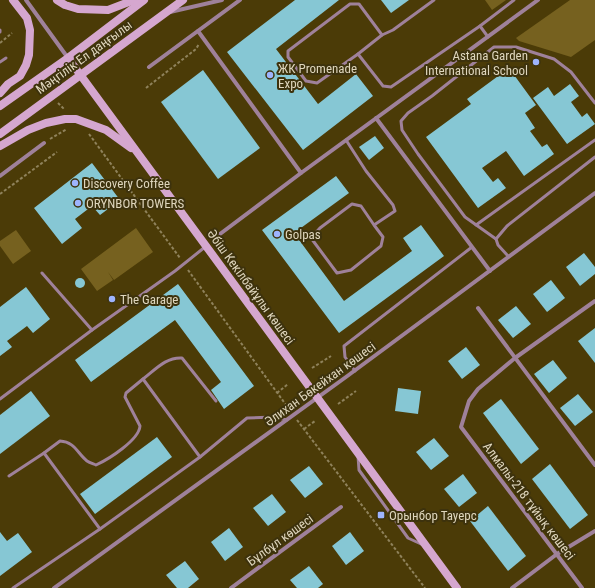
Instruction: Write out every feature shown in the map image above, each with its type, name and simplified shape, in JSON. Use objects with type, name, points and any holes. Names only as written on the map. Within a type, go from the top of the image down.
[{"type":"main road","points":[[0,93],[8,84],[20,76],[26,65],[29,54],[30,30],[27,18],[13,0]]},
{"type":"main road","points":[[58,0],[64,5],[78,9],[108,10],[134,0]]},
{"type":"main road","name":"Мәңгілік Ел даңғылы","points":[[0,106],[68,58],[144,0]]},
{"type":"main road","name":"Мәңгілік Ел даңғылы","points":[[0,134],[183,0]]},
{"type":"main road","name":"Әбіш Кекілбайұлы көшесі","points":[[68,58],[457,588]]},
{"type":"main road","points":[[0,146],[28,130],[46,123],[73,119],[106,130],[138,153]]},
{"type":"street","name":"Әбіш Кекілбайұлы көшесі","points":[[26,0],[68,58]]},
{"type":"street","points":[[164,14],[222,0]]},
{"type":"street","points":[[149,67],[240,0]]},
{"type":"street","points":[[216,237],[301,172],[538,0]]},
{"type":"street","points":[[198,31],[301,172]]},
{"type":"street","points":[[376,118],[490,271]]},
{"type":"street","points":[[0,176],[44,143]]},
{"type":"street","name":"Әлихан Бөкейхан көшесі","points":[[54,588],[288,420],[595,193]]},
{"type":"street","points":[[516,358],[595,301]]},
{"type":"street","points":[[478,308],[595,465]]},
{"type":"street","name":"Алмалы-218 тұйық көшесі","points":[[516,358],[478,389],[469,401],[461,427],[582,588]]},
{"type":"street","name":"Бұлбұл көшесі","points":[[231,588],[341,507]]},
{"type":"street","points":[[512,588],[557,554],[595,531]]},
{"type":"lane","points":[[382,35],[359,4],[350,4],[288,51],[288,57],[306,81],[317,83],[382,35],[393,30],[434,0]]},
{"type":"lane","points":[[358,54],[383,86],[391,86],[480,26],[514,0]]},
{"type":"lane","points":[[480,26],[488,37]]},
{"type":"lane","points":[[508,256],[498,244],[496,239],[465,217],[402,130],[401,121],[408,113],[494,47],[516,47],[554,59],[571,72],[595,103]]},
{"type":"lane","points":[[0,62],[6,58]]},
{"type":"lane","points":[[346,140],[366,171],[393,205],[395,211],[374,225]]},
{"type":"lane","points":[[476,225],[595,140]]},
{"type":"lane","points":[[496,239],[507,226],[595,157]]},
{"type":"lane","points":[[352,204],[361,206],[374,225],[383,237],[381,246],[351,270],[337,273],[311,238],[320,228],[352,204]]},
{"type":"lane","points":[[0,399],[92,330],[175,271],[206,246]]},
{"type":"lane","points":[[354,371],[345,357],[344,346],[472,247]]},
{"type":"lane","points":[[42,273],[92,330]]},
{"type":"lane","points":[[9,476],[60,441],[67,441],[88,462],[96,465],[107,460],[140,431],[140,426],[125,397],[126,393],[168,360],[175,357],[182,358],[216,401]]},
{"type":"lane","points":[[143,379],[200,457]]},
{"type":"lane","points":[[13,588],[100,529],[200,457],[247,418],[274,417],[288,420]]},
{"type":"lane","points":[[44,452],[100,529]]},
{"type":"path","points":[[0,43],[12,33]]},
{"type":"path","points":[[146,88],[196,49],[202,37]]},
{"type":"path","points":[[57,103],[60,103],[68,112]]},
{"type":"path","points":[[44,143],[72,126]]},
{"type":"path","points":[[84,129],[184,263],[277,393],[425,588]]},
{"type":"path","points":[[0,194],[57,152]]},
{"type":"path","points":[[312,368],[331,356]]},
{"type":"path","points":[[277,393],[288,384]]},
{"type":"path","points":[[338,404],[356,391]]},
{"type":"path","points":[[304,429],[315,421]]},
{"type":"shaded area","points":[[485,0],[506,0],[492,10]]},
{"type":"shaded area","points":[[570,0],[595,0],[595,40],[571,57],[519,41],[516,38]]},
{"type":"shaded area","points":[[136,228],[153,252],[114,280],[108,272],[113,280],[97,291],[81,269]]},
{"type":"shaded area","points":[[16,230],[31,251],[13,264],[0,246],[0,241]]},
{"type":"building","name":"ЖК Promenade Expo","points":[[295,0],[339,0],[276,49],[318,104],[356,74],[373,96],[303,150],[227,52]]},
{"type":"building","points":[[381,0],[409,0],[391,13]]},
{"type":"building","points":[[509,68],[536,105],[525,113],[535,128],[530,131],[542,147],[547,144],[554,154],[524,176],[506,151],[482,168],[493,182],[498,178],[506,188],[478,208],[426,137],[471,104],[467,99]]},
{"type":"building","points":[[203,70],[260,148],[218,179],[161,102]]},
{"type":"building","points":[[570,84],[579,96],[571,102],[582,117],[587,113],[595,124],[567,144],[533,98],[548,87],[554,96]]},
{"type":"building","points":[[375,136],[384,148],[369,160],[359,147]]},
{"type":"building","name":"ORYNBOR TOWERS","points":[[92,163],[120,200],[100,215],[92,206],[75,219],[82,228],[62,244],[34,208]]},
{"type":"building","points":[[336,176],[349,193],[294,233],[344,301],[412,251],[403,238],[421,225],[444,256],[339,333],[262,230]]},
{"type":"building","points":[[584,253],[595,267],[595,274],[580,286],[566,267]]},
{"type":"building","points":[[78,278],[82,278],[84,279],[84,287],[78,288],[75,285],[75,281]]},
{"type":"building","points":[[551,280],[565,298],[547,312],[533,294]]},
{"type":"building","points":[[178,284],[254,386],[224,409],[211,390],[221,382],[175,320],[91,382],[75,360]]},
{"type":"building","points":[[26,287],[50,319],[33,333],[27,326],[7,341],[12,347],[0,356],[0,307]]},
{"type":"building","points":[[516,306],[531,324],[513,338],[498,320]]},
{"type":"building","points":[[595,328],[595,363],[578,341]]},
{"type":"building","points":[[466,347],[480,365],[462,379],[448,361]]},
{"type":"building","points":[[553,360],[567,378],[549,393],[534,374]]},
{"type":"building","points":[[398,388],[421,391],[418,414],[395,411]]},
{"type":"building","points":[[31,391],[50,416],[0,454],[0,415]]},
{"type":"building","points":[[578,394],[593,412],[575,426],[560,408]]},
{"type":"building","points":[[501,399],[539,449],[521,464],[483,413]]},
{"type":"building","points":[[157,437],[172,457],[95,514],[80,494]]},
{"type":"building","points":[[434,438],[449,456],[431,470],[416,452]]},
{"type":"building","points":[[550,464],[588,515],[570,529],[532,479]]},
{"type":"building","points":[[309,466],[323,484],[305,498],[290,480]]},
{"type":"building","points":[[463,474],[477,493],[459,507],[444,489]]},
{"type":"building","points":[[272,494],[286,512],[268,526],[253,508]]},
{"type":"building","points":[[488,506],[526,556],[508,571],[470,521]]},
{"type":"building","points":[[229,528],[243,547],[225,561],[211,542]]},
{"type":"building","points":[[0,532],[7,541],[18,533],[32,552],[0,576]]},
{"type":"building","points":[[350,532],[364,551],[346,565],[332,546]]},
{"type":"building","points":[[185,561],[199,579],[188,588],[177,588],[166,575]]},
{"type":"building","points":[[309,566],[323,584],[318,588],[297,588],[290,580]]},
{"type":"place","name":"Astana Garden International School","points":[[536,62]]},
{"type":"place","name":"ЖК Promenade Expo","points":[[270,75]]},
{"type":"place","name":"Discovery Coffee","points":[[75,183]]},
{"type":"place","name":"ORYNBOR TOWERS","points":[[78,203]]},
{"type":"place","name":"Golpas","points":[[277,234]]},
{"type":"place","name":"The Garage","points":[[112,299]]},
{"type":"place","name":"Орынбор Тауерс","points":[[381,515]]}]
